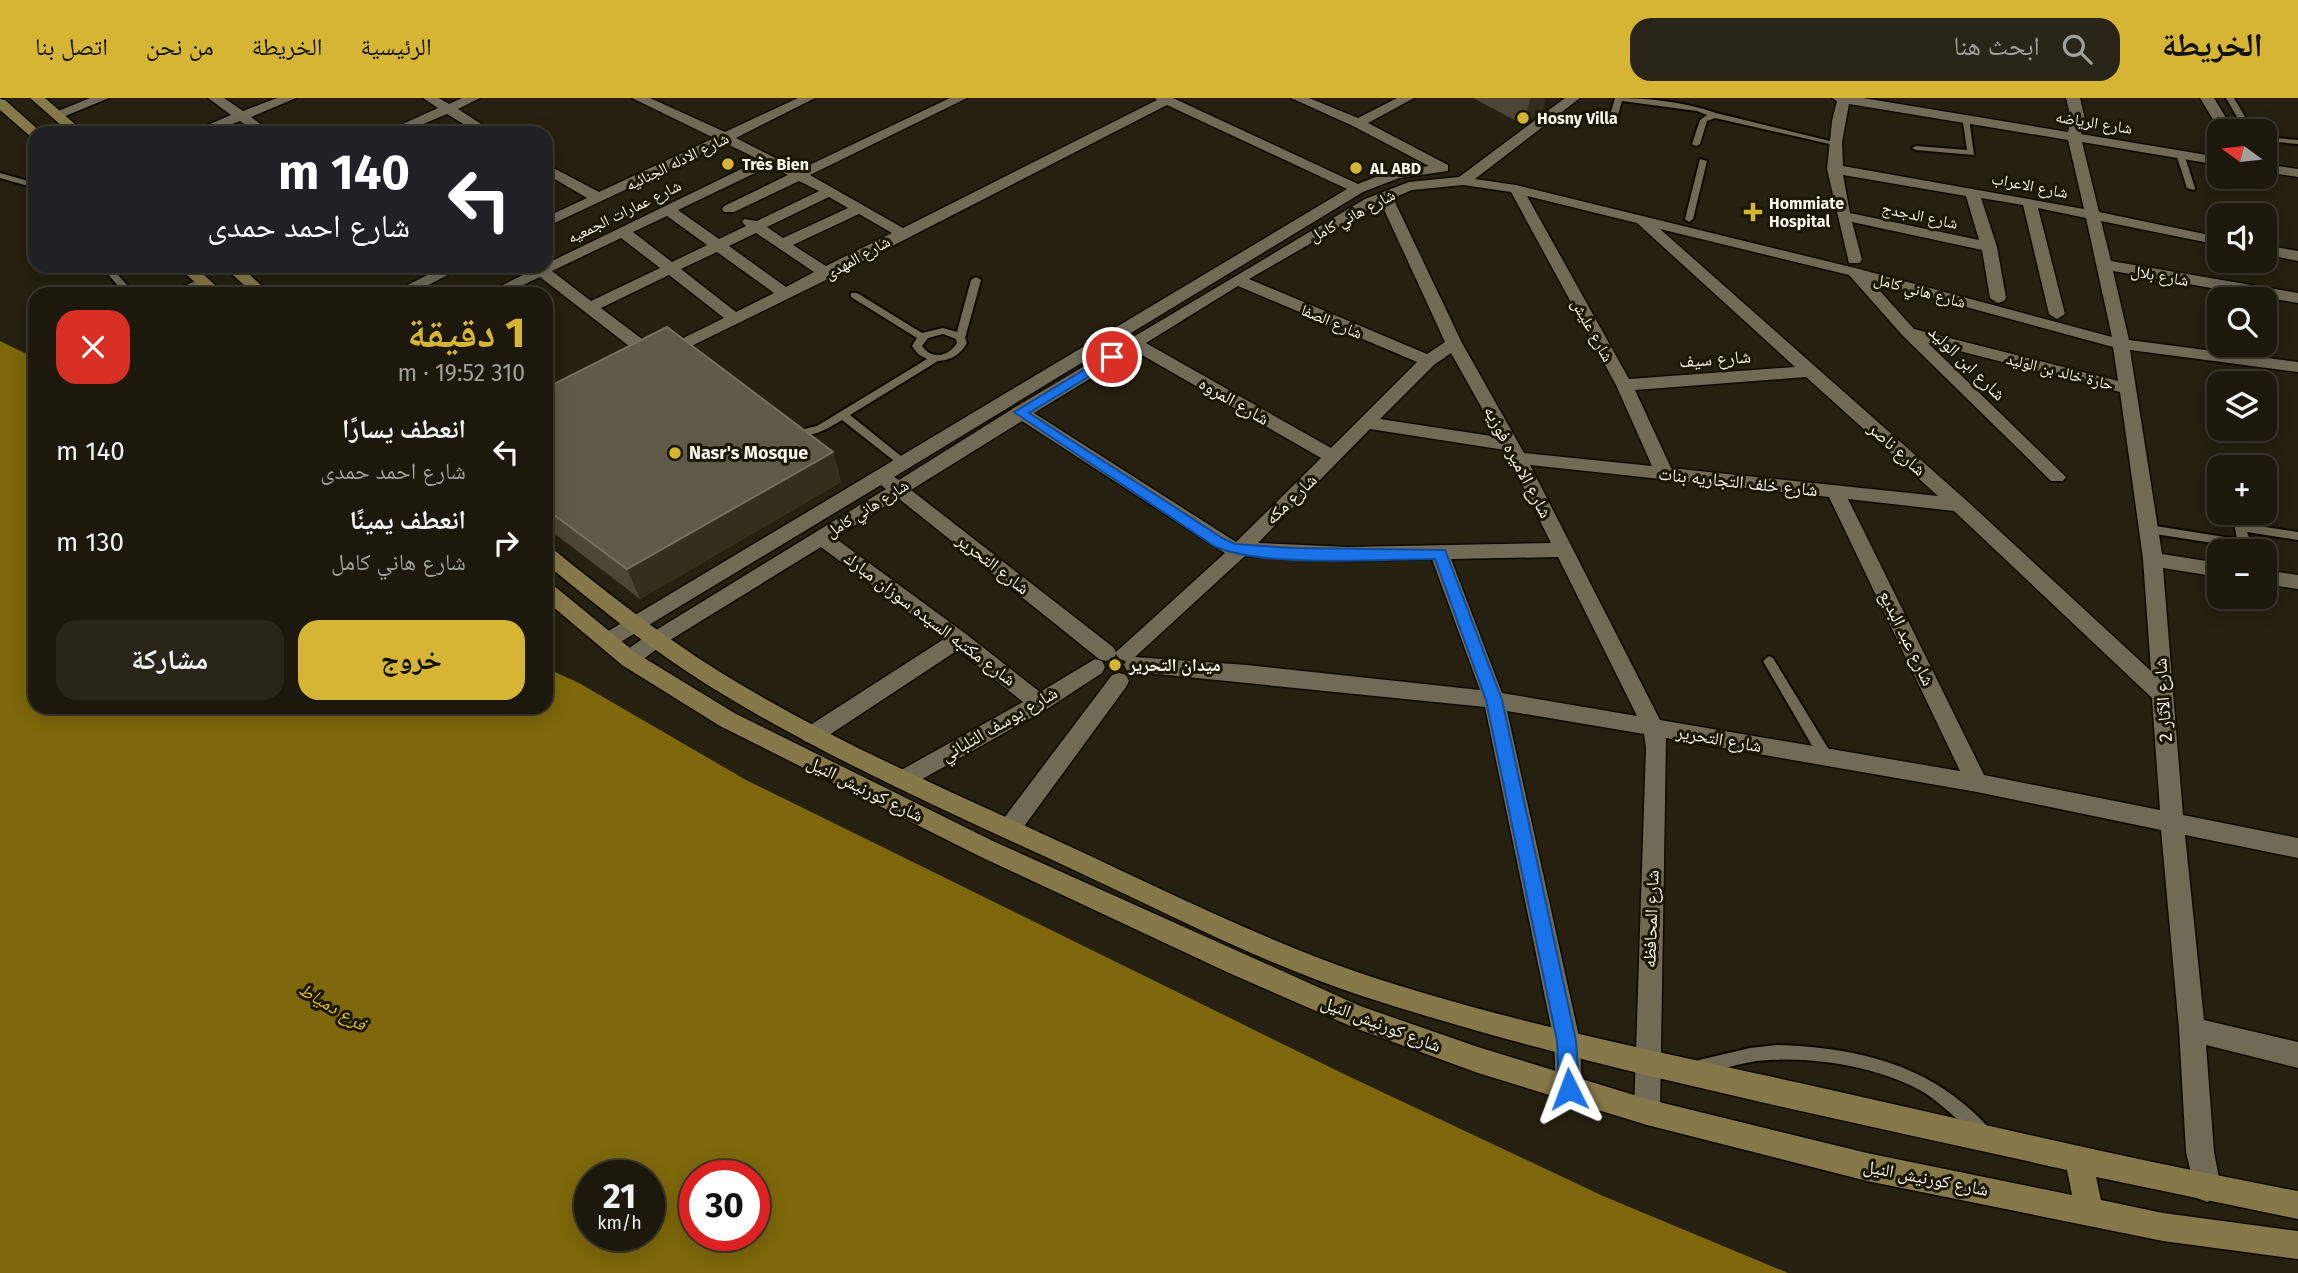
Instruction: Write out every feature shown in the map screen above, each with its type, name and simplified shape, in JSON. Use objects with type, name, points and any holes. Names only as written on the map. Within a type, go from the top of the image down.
[{"type":"main road","points":[[37,98],[71,126]]},
{"type":"main road","points":[[0,103],[28,126]]},
{"type":"main road","points":[[193,273],[208,287]]},
{"type":"main road","points":[[238,273],[254,287]]},
{"type":"main road","name":"شارع كورنيش النيل","points":[[553,560],[632,624],[713,678],[812,735],[902,780],[1260,945],[1348,979],[1465,1016],[1685,1070],[2207,1188],[2298,1205]]},
{"type":"main road","name":"شارع كورنيش النيل","points":[[553,596],[629,659],[728,720],[999,855],[1355,1016],[1569,1089],[1647,1112],[1867,1167],[2163,1227],[2298,1245]]},
{"type":"main road","points":[[2079,1159],[2089,1210]]},
{"type":"street","points":[[58,114],[102,98]]},
{"type":"street","points":[[215,98],[256,126]]},
{"type":"street","points":[[215,126],[289,98]]},
{"type":"street","points":[[430,98],[477,126]]},
{"type":"street","points":[[406,126],[473,98]]},
{"type":"street","points":[[639,98],[726,137],[801,175],[902,233]]},
{"type":"street","name":"شارع الادله الجنائيه","points":[[553,220],[808,98]]},
{"type":"street","points":[[729,209],[960,98]]},
{"type":"street","points":[[1298,98],[1358,123],[1445,169]]},
{"type":"street","points":[[1358,123],[1407,98]]},
{"type":"street","points":[[1463,181],[1552,107],[1573,98]]},
{"type":"street","points":[[1842,98],[1834,143],[1834,169],[1854,266]]},
{"type":"street","name":"شارع الرياضه","points":[[1842,98],[2207,159]]},
{"type":"street","name":"شارع الآثار 2","points":[[2073,98],[2077,119],[2074,137],[2120,336],[2153,559],[2200,1152],[2207,1188]]},
{"type":"street","points":[[2207,98],[2220,119]]},
{"type":"street","points":[[1164,99],[1358,189]]},
{"type":"street","name":"شارع المهدى","points":[[590,307],[642,357],[736,319],[1164,99]]},
{"type":"street","name":"شارع عمارات الجمعيه","points":[[553,264],[771,160]]},
{"type":"street","name":"شارع هاني كامل","points":[[607,641],[1358,189],[1396,174],[1445,169],[1478,171],[2120,336],[2298,368]]},
{"type":"street","name":"شارع الاعراب","points":[[1834,169],[2029,202],[2207,239]]},
{"type":"street","points":[[2277,170],[2298,173]]},
{"type":"street","points":[[553,172],[598,198]]},
{"type":"street","name":"شارع هاني كامل","points":[[629,659],[1020,412],[1230,284],[1385,195],[1422,184],[1463,181],[1689,219],[1854,266],[2057,314],[2120,336],[2207,343]]},
{"type":"street","name":"شارع عليش","points":[[1516,189],[1624,384],[1665,474]]},
{"type":"street","points":[[545,273],[590,307],[831,191]]},
{"type":"street","points":[[703,192],[827,274]]},
{"type":"street","points":[[1972,192],[1989,247],[1998,299]]},
{"type":"street","name":"شارع الاميره فوزيه","points":[[1385,195],[1454,343],[1515,451],[1653,727]]},
{"type":"street","points":[[2029,202],[2057,314]]},
{"type":"street","points":[[783,244],[860,208]]},
{"type":"street","points":[[667,209],[786,294]]},
{"type":"street","name":"شارع ناصر","points":[[1636,212],[1959,505],[2162,694]]},
{"type":"street","name":"شارع الدجدج","points":[[1844,216],[1989,247]]},
{"type":"street","points":[[622,231],[736,319]]},
{"type":"street","points":[[2277,252],[2298,256]]},
{"type":"street","name":"شارع بلال","points":[[2105,265],[2298,298]]},
{"type":"street","name":"شارع ابن الوليد","points":[[1854,266],[1909,333],[2057,477]]},
{"type":"street","points":[[413,287],[442,273]]},
{"type":"street","name":"شارع عمارات الجمعيه","points":[[506,287],[535,273]]},
{"type":"street","name":"شارع الصفا","points":[[1208,279],[1230,284],[1428,361]]},
{"type":"street","name":"حارة خالد بن الوليد","points":[[1909,333],[2128,388]]},
{"type":"street","name":"شارع مكه","points":[[1009,829],[1116,664],[1240,550],[1428,361],[1454,343]]},
{"type":"street","name":"شارع المروه","points":[[1135,344],[1334,458]]},
{"type":"street","name":"شارع هاني كامل","points":[[2277,352],[2298,355]]},
{"type":"street","name":"شارع سيف","points":[[1624,384],[1810,371]]},
{"type":"street","points":[[1020,412],[1219,542],[1240,550],[1334,554],[1564,550]]},
{"type":"street","name":"شارع خلف التجاريه بنات","points":[[1367,423],[1515,451],[1665,474],[1959,505]]},
{"type":"street","name":"شارع التحرير","points":[[881,475],[1116,664],[1247,673],[1494,700],[1977,783],[2298,849]]},
{"type":"street","name":"شارع عبد البديع","points":[[1836,493],[1977,783]]},
{"type":"street","name":"شارع مكتبه السيده سوزان مبارك","points":[[821,537],[959,639],[1039,703]]},
{"type":"street","points":[[1440,554],[1494,700],[1566,1041],[1569,1089]]},
{"type":"street","points":[[2153,559],[2207,568]]},
{"type":"street","points":[[2277,579],[2298,582]]},
{"type":"street","points":[[812,735],[959,639]]},
{"type":"street","name":"شارع يوسف التلباني","points":[[902,780],[1039,703],[1116,664]]},
{"type":"street","name":"شارع المحافظه","points":[[1647,1112],[1657,747],[1653,727]]},
{"type":"street","points":[[2192,1029],[2298,1055]]},
{"type":"lane","points":[[1614,115],[1619,98],[1698,109],[1714,116],[1834,143]]},
{"type":"lane","points":[[2230,98],[2242,119]]},
{"type":"lane","points":[[1696,144],[1704,120],[1714,116]]},
{"type":"lane","points":[[1916,148],[1971,153],[1965,118]]},
{"type":"lane","points":[[2279,140],[2298,142]]},
{"type":"lane","points":[[2180,154],[2191,188]]},
{"type":"lane","points":[[1689,219],[1703,161]]},
{"type":"lane","points":[[0,175],[28,184]]},
{"type":"lane","points":[[111,273],[124,287]]},
{"type":"lane","points":[[790,430],[810,432],[936,358],[957,352],[962,343],[960,338],[976,279]]},
{"type":"lane","points":[[188,287],[202,281]]},
{"type":"lane","points":[[854,295],[922,337]]},
{"type":"lane","points":[[936,358],[918,351],[916,346],[922,337],[943,331],[960,338]]},
{"type":"lane","points":[[843,415],[902,462]]},
{"type":"lane","points":[[2149,529],[2238,543],[2244,540],[2242,527],[2298,536]]},
{"type":"lane","points":[[1769,661],[1826,758]]},
{"type":"lane","points":[[1685,1070],[1757,1054],[1803,1052],[1858,1062],[1902,1075],[1927,1086],[1957,1107],[1988,1138]]},
{"type":"water","name":"فرع دمياط","points":[[0,341],[28,355],[28,714],[553,714],[553,671],[579,683],[746,780],[1348,1076],[1603,1196],[1788,1273],[0,1273]]},
{"type":"building","name":"Nasr's Mosque","points":[[667,327],[833,452],[627,569],[553,514],[553,384]]},
{"type":"place","name":"Hosny Villa","points":[[1523,118]]},
{"type":"place","name":"Très Bien","points":[[728,164]]},
{"type":"place","name":"AL ABD","points":[[1356,168]]},
{"type":"place","name":"Hommiate Hospital","points":[[1753,212]]},
{"type":"place","name":"Nasr's Mosque","points":[[675,453]]},
{"type":"place","name":"ميدان التحرير","points":[[1115,665]]},
{"type":"route","points":[[1112,357],[1020,412],[1233,549],[1293,553],[1440,554],[1494,700],[1566,1041],[1569,1089]]}]
